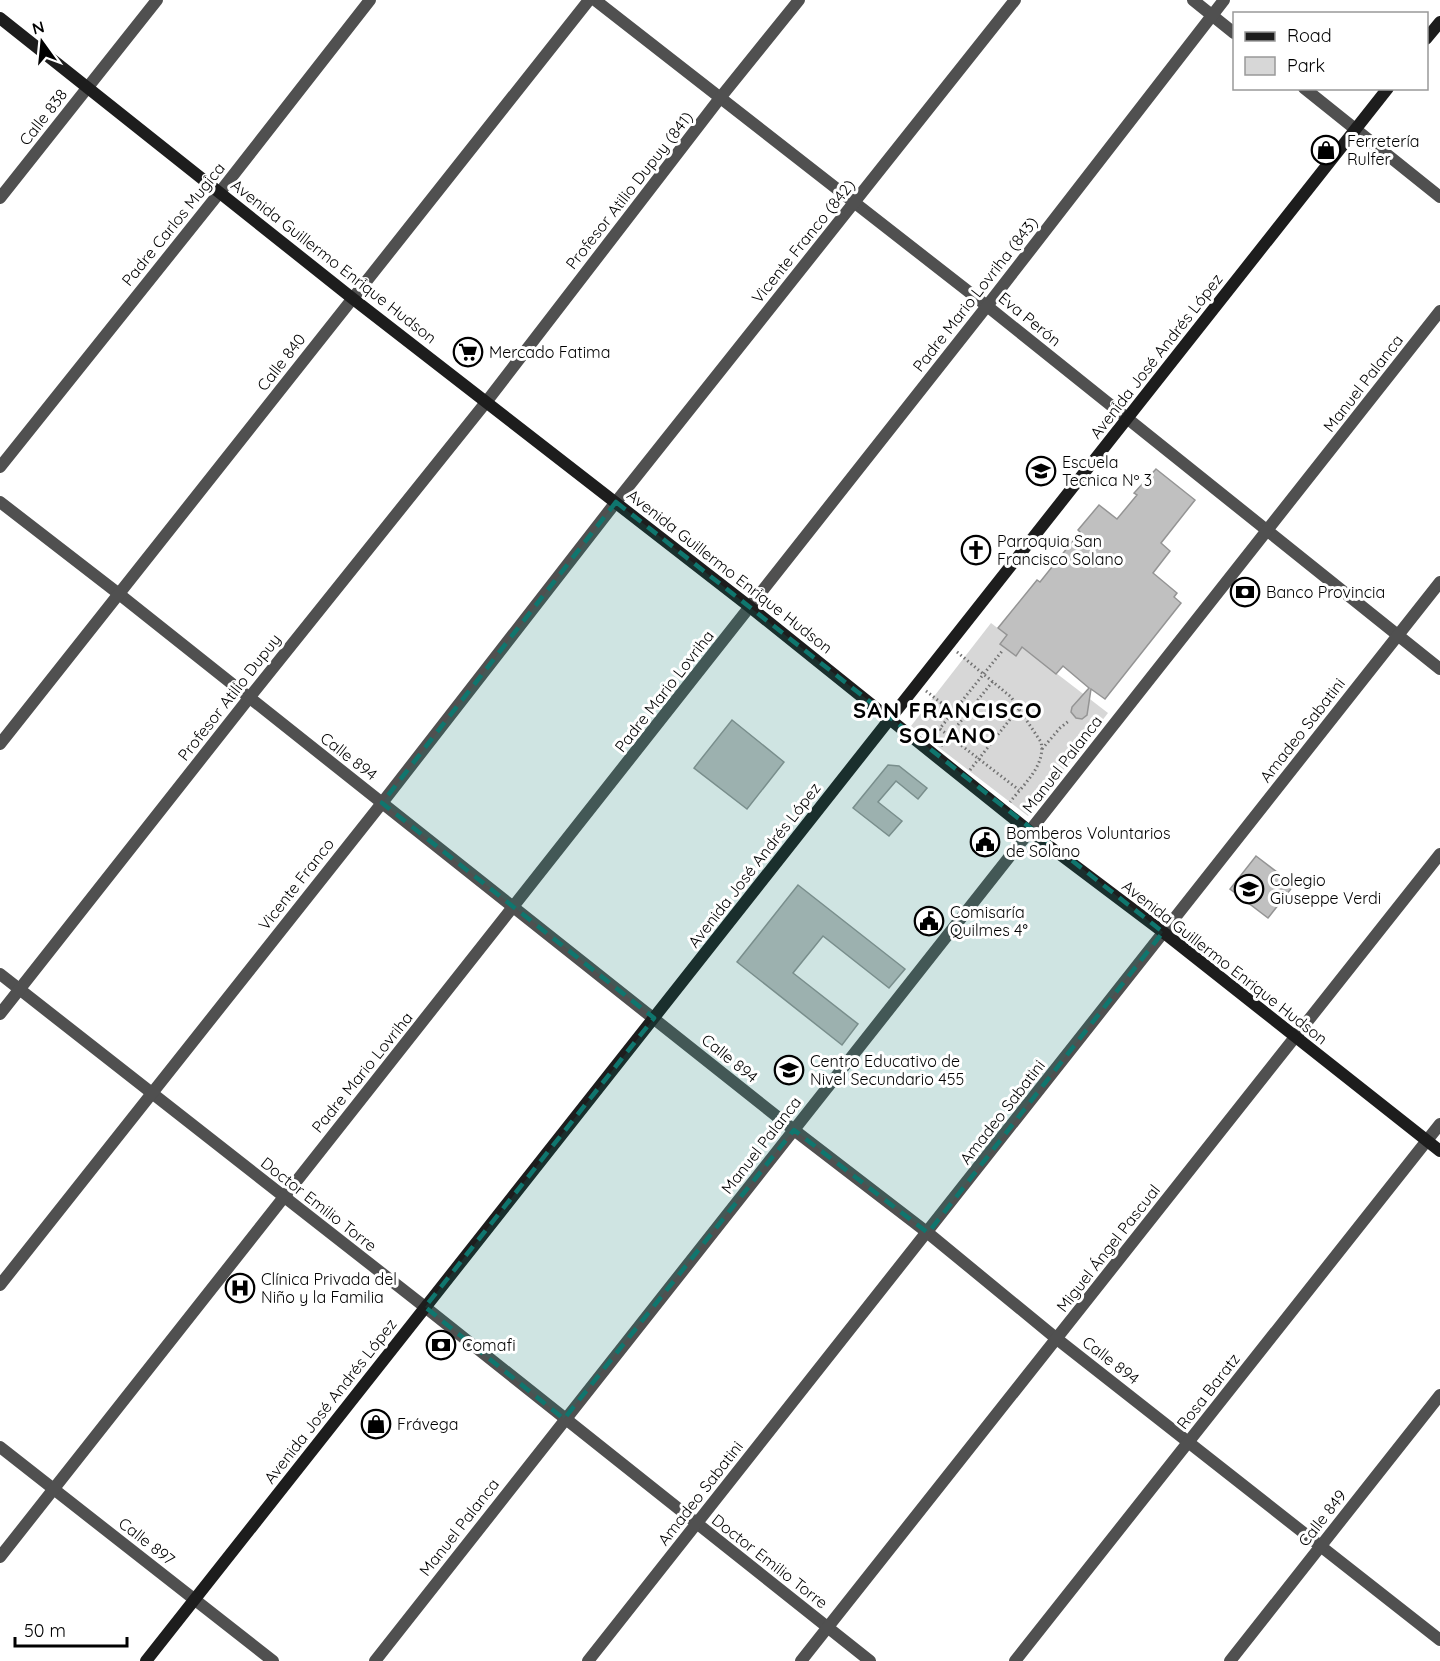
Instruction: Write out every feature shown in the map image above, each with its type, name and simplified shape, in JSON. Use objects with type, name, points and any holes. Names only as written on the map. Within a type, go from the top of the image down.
[{"type":"main road","name":"Avenida Guillermo Enrique Hudson","points":[[0,18],[352,298],[750,607],[1029,831],[1163,932],[1440,1151]]},
{"type":"main road","points":[[1428,37],[1440,22]]},
{"type":"main road","name":"Avenida José Andrés López","points":[[146,1661],[1386,90]]},
{"type":"street","name":"Calle 838","points":[[0,198],[157,0]]},
{"type":"street","name":"Padre Carlos Mugica","points":[[0,467],[370,0]]},
{"type":"street","name":"Calle 840","points":[[0,744],[589,0]]},
{"type":"street","name":"Eva Perón","points":[[595,0],[987,306],[1440,669]]},
{"type":"street","name":"Profesor Atilio Dupuy (841)","points":[[487,401],[720,98],[799,0]]},
{"type":"street","name":"Vicente Franco (842)","points":[[616,502],[1015,0]]},
{"type":"street","points":[[1193,0],[1233,32]]},
{"type":"street","name":"Padre Mario Lovriha (843)","points":[[750,607],[1224,0]]},
{"type":"street","points":[[1306,90],[1440,197]]},
{"type":"street","name":"Manuel Palanca","points":[[375,1661],[1440,311]]},
{"type":"street","name":"Profesor Atilio Dupuy","points":[[0,1014],[487,401]]},
{"type":"street","name":"Calle 894","points":[[0,502],[794,1130],[928,1233],[1057,1339],[1440,1640]]},
{"type":"street","name":"Vicente Franco","points":[[0,1285],[382,803],[616,502]]},
{"type":"street","name":"Amadeo Sabatini","points":[[588,1661],[1440,582]]},
{"type":"street","name":"Padre Mario Lovriha","points":[[0,1557],[283,1197],[514,909],[750,607]]},
{"type":"street","name":"Miguel Ángel Pascual","points":[[801,1661],[1440,854]]},
{"type":"street","name":"Doctor Emilio Torre","points":[[0,974],[425,1307],[870,1661]]},
{"type":"street","name":"Rosa Baratz","points":[[1015,1661],[1440,1124]]},
{"type":"street","name":"Calle 849","points":[[1230,1661],[1440,1395]]},
{"type":"street","name":"Calle 897","points":[[0,1448],[273,1661]]},
{"type":"path","points":[[948,645],[984,673],[1019,708],[1041,742],[1040,762],[1004,811]]},
{"type":"path","points":[[929,751],[940,729],[1003,650]]},
{"type":"path","points":[[929,751],[949,736],[993,681]]},
{"type":"path","points":[[918,684],[953,712]]},
{"type":"path","points":[[964,778],[1019,708]]},
{"type":"path","points":[[1042,749],[1070,720]]},
{"type":"path","points":[[940,729],[1019,790]]},
{"type":"highlighted area","points":[[616,502],[1163,932],[928,1233],[794,1130],[564,1419],[425,1307],[654,1018],[382,803]]},
{"type":"green space","points":[[991,623],[1108,713],[1028,816],[911,726]]},
{"type":"building","points":[[1156,469],[1195,500],[1161,543],[1170,551],[1153,573],[1177,593],[1174,597],[1181,603],[1105,699],[1091,689],[1087,715],[1082,719],[1076,718],[1071,712],[1072,707],[1089,688],[1063,666],[1056,674],[1022,647],[1016,656],[1000,644],[1007,635],[998,628],[1037,580],[1040,582],[1099,505],[1117,519],[1137,495],[1134,493]]},
{"type":"building","points":[[732,720],[784,762],[747,809],[694,768]]},
{"type":"building","points":[[888,765],[899,766],[927,788],[918,799],[896,781],[878,802],[902,821],[889,836],[853,808]]},
{"type":"building","points":[[1256,856],[1294,885],[1268,918],[1230,889]]},
{"type":"building","points":[[798,885],[905,969],[889,988],[823,936],[793,973],[858,1024],[842,1045],[737,962]]},
{"type":"place","name":"Ferretería Rulfer","points":[[1326,150]]},
{"type":"place","name":"Mercado Fatima","points":[[468,352]]},
{"type":"place","name":"Escuela Tecnica Nº 3","points":[[1041,471]]},
{"type":"place","name":"Parroquia San Francisco Solano","points":[[976,550]]},
{"type":"place","name":"Banco Provincia","points":[[1245,592]]},
{"type":"place","name":"Bomberos Voluntarios de Solano","points":[[985,842]]},
{"type":"place","name":"Colegio Giuseppe Verdi","points":[[1249,889]]},
{"type":"place","name":"Comisaría Quilmes 4°","points":[[929,921]]},
{"type":"place","name":"Centro Educativo de Nivel Secundario 455","points":[[789,1070]]},
{"type":"place","name":"Clínica Privada del Niño y la Familia","points":[[240,1288]]},
{"type":"place","name":"Comafi","points":[[441,1345]]},
{"type":"place","name":"Frávega","points":[[376,1424]]},
{"type":"district","name":"SAN FRANCISCO SOLANO","points":[[948,722]]}]
